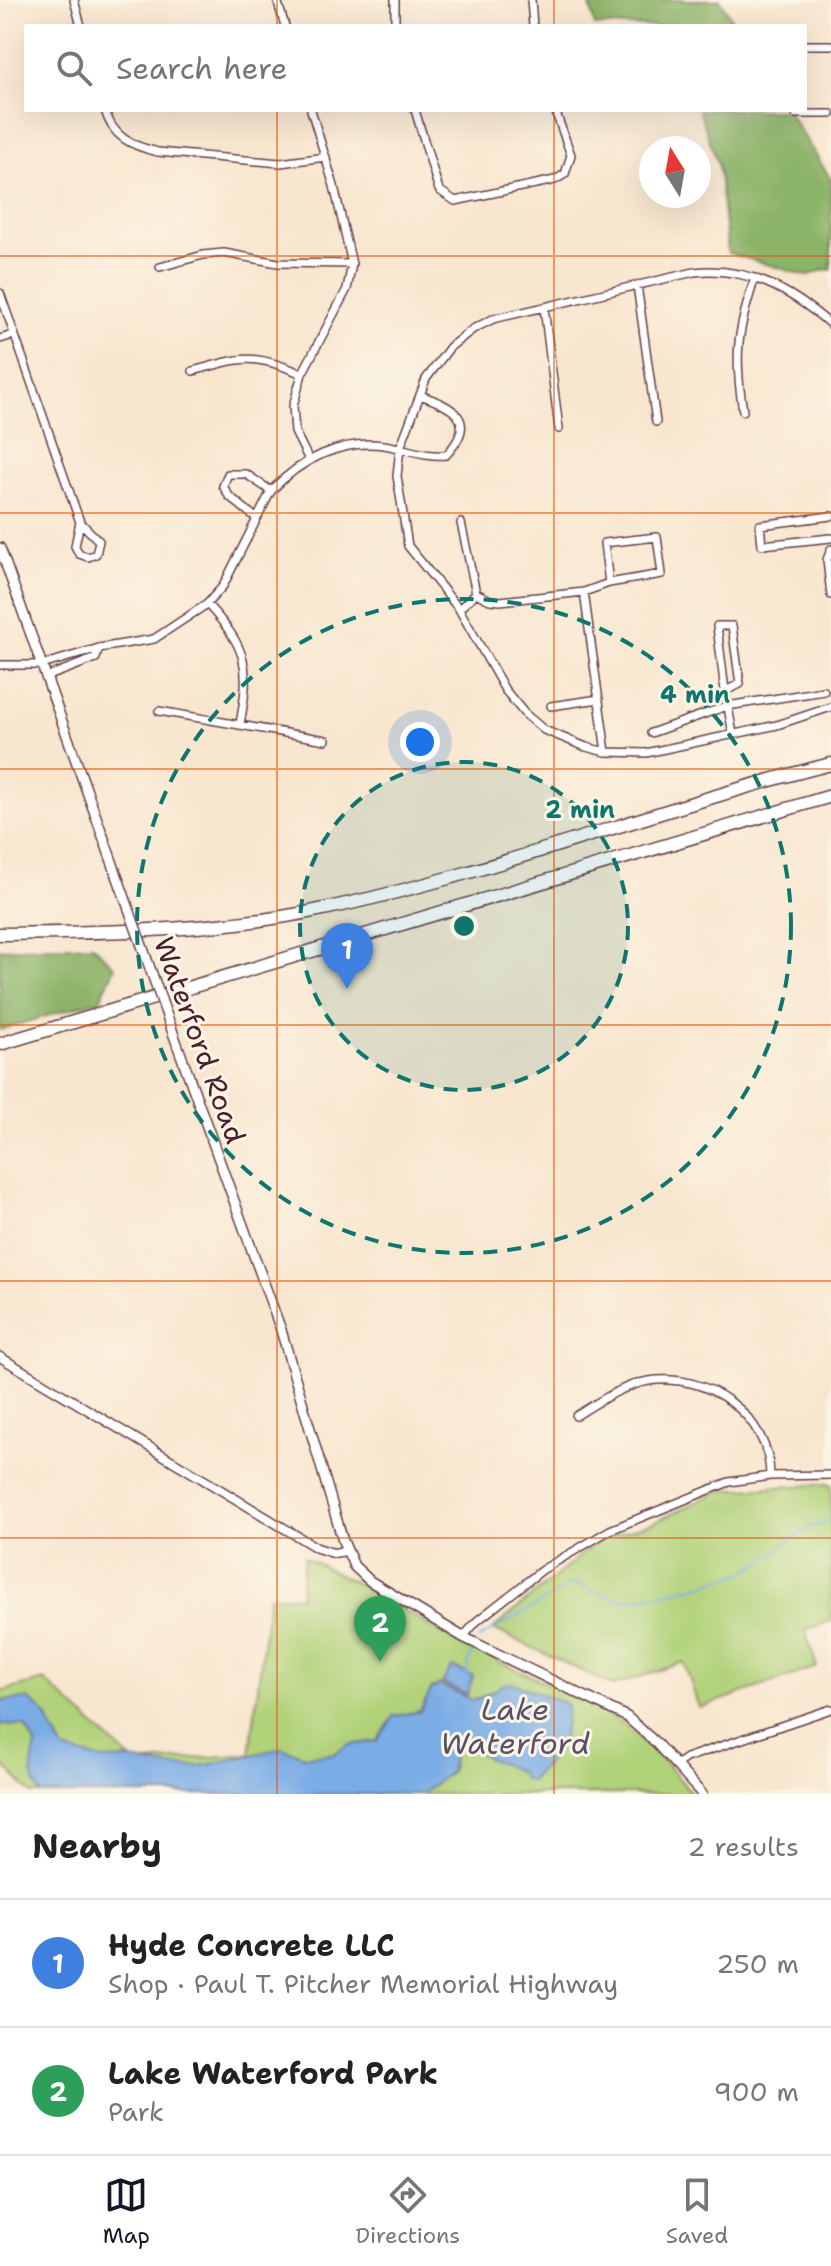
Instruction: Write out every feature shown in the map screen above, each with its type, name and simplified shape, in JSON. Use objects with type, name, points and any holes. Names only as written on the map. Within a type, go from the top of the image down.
[{"type":"highway","points":[[0,934],[180,929],[316,911],[415,887],[831,764]]},
{"type":"highway","points":[[0,1044],[831,796]]},
{"type":"main road","name":"Waterford Road","points":[[0,548],[281,1330],[346,1551]]},
{"type":"main road","points":[[346,1551],[358,1572],[370,1581],[463,1637],[627,1717],[650,1736],[702,1794]]},
{"type":"street","points":[[74,0],[80,24]]},
{"type":"street","points":[[277,0],[284,24]]},
{"type":"street","points":[[395,0],[395,24]]},
{"type":"street","points":[[531,0],[533,24]]},
{"type":"street","points":[[807,45],[831,45]]},
{"type":"street","points":[[106,112],[110,125],[121,138],[138,147],[158,152],[280,163],[326,157]]},
{"type":"street","points":[[309,460],[295,432],[293,406],[302,374],[343,297],[352,264],[312,112]]},
{"type":"street","points":[[416,112],[439,190],[455,201],[555,180],[565,174],[571,155],[556,112]]},
{"type":"street","points":[[796,114],[831,114]]},
{"type":"street","points":[[160,267],[203,255],[224,253],[278,263],[352,264]]},
{"type":"street","points":[[831,325],[778,288],[730,270],[694,272],[493,319],[473,329],[442,357],[426,379],[400,448],[397,476],[408,546],[459,609],[505,690],[524,713],[544,730],[564,740],[606,752],[646,753],[777,725],[831,707]]},
{"type":"street","points":[[743,411],[737,346],[743,312],[755,278]]},
{"type":"street","points":[[637,285],[656,422]]},
{"type":"street","points":[[0,293],[80,522],[99,541],[98,550],[92,556],[82,556],[76,551],[80,522]]},
{"type":"street","points":[[544,307],[559,429]]},
{"type":"street","points":[[0,339],[13,335]]},
{"type":"street","points":[[193,371],[249,358],[269,360],[302,374]]},
{"type":"street","points":[[0,665],[42,665],[99,648],[154,639],[207,604],[223,586],[271,491],[309,460],[332,450],[359,445],[446,455],[459,439],[460,415],[448,405],[420,395]]},
{"type":"street","points":[[256,518],[229,496],[223,486],[228,474],[246,474],[271,491]]},
{"type":"street","points":[[831,516],[760,525],[762,545],[831,538]]},
{"type":"street","points":[[461,523],[476,593]]},
{"type":"street","points":[[476,593],[500,601],[584,592],[609,583],[662,574],[657,537],[604,543],[609,583]]},
{"type":"street","points":[[831,549],[827,560],[831,595]]},
{"type":"street","points":[[584,592],[606,752]]},
{"type":"street","points":[[459,609],[476,593]]},
{"type":"street","points":[[207,604],[239,643],[246,667],[246,691],[240,724]]},
{"type":"street","points":[[725,691],[740,684],[732,626],[717,626],[725,691],[727,706],[733,734]]},
{"type":"street","points":[[46,677],[96,658],[99,648]]},
{"type":"street","points":[[651,733],[727,706],[824,691]]},
{"type":"street","points":[[551,706],[599,699]]},
{"type":"street","points":[[159,711],[326,740]]},
{"type":"street","points":[[0,1357],[317,1548],[333,1553],[346,1551]]},
{"type":"street","points":[[576,1416],[638,1383],[663,1379],[694,1383],[720,1394],[752,1422],[768,1457],[770,1476]]},
{"type":"street","points":[[463,1637],[477,1621],[542,1570],[610,1530],[729,1482],[770,1476],[831,1475]]},
{"type":"street","points":[[676,1765],[686,1758],[831,1709]]},
{"type":"green space","points":[[589,0],[720,0],[735,24],[595,24]]},
{"type":"green space","points":[[700,112],[788,112],[831,179],[831,270],[807,276],[728,253],[718,165],[711,136],[708,136]]},
{"type":"green space","points":[[93,945],[115,967],[100,1000],[0,1030],[0,949]]},
{"type":"green space","points":[[831,1484],[831,1621],[805,1630],[817,1667],[699,1708],[684,1662],[613,1686],[493,1629],[599,1540],[657,1521],[722,1490]]},
{"type":"green space","points":[[304,1557],[374,1592],[458,1643],[586,1701],[625,1725],[667,1764],[692,1794],[32,1794],[0,1762],[0,1692],[44,1680],[135,1763],[250,1754],[269,1595],[300,1597]]},
{"type":"water","points":[[452,1667],[473,1676],[467,1695],[442,1683]]},
{"type":"water","name":"Lake Waterford","points":[[513,1683],[567,1704],[562,1741],[554,1755],[530,1781],[522,1778],[520,1772],[461,1742],[455,1747],[450,1772],[421,1794],[41,1794],[32,1771],[36,1746],[25,1726],[0,1725],[0,1701],[28,1699],[42,1710],[64,1750],[104,1760],[124,1759],[174,1767],[202,1766],[282,1748],[305,1756],[334,1754],[348,1745],[377,1741],[394,1716],[420,1711],[433,1687],[436,1688],[438,1684],[474,1701],[505,1684]]},
{"type":"waterway","points":[[478,1639],[574,1583],[597,1593],[627,1600],[694,1587],[743,1573],[802,1531],[831,1520]]},
{"type":"waterway","points":[[467,1676],[474,1648]]},
{"type":"place","name":"Hyde Concrete LLC","points":[[347,989]]},
{"type":"place","name":"Lake Waterford Park","points":[[380,1662]]}]
